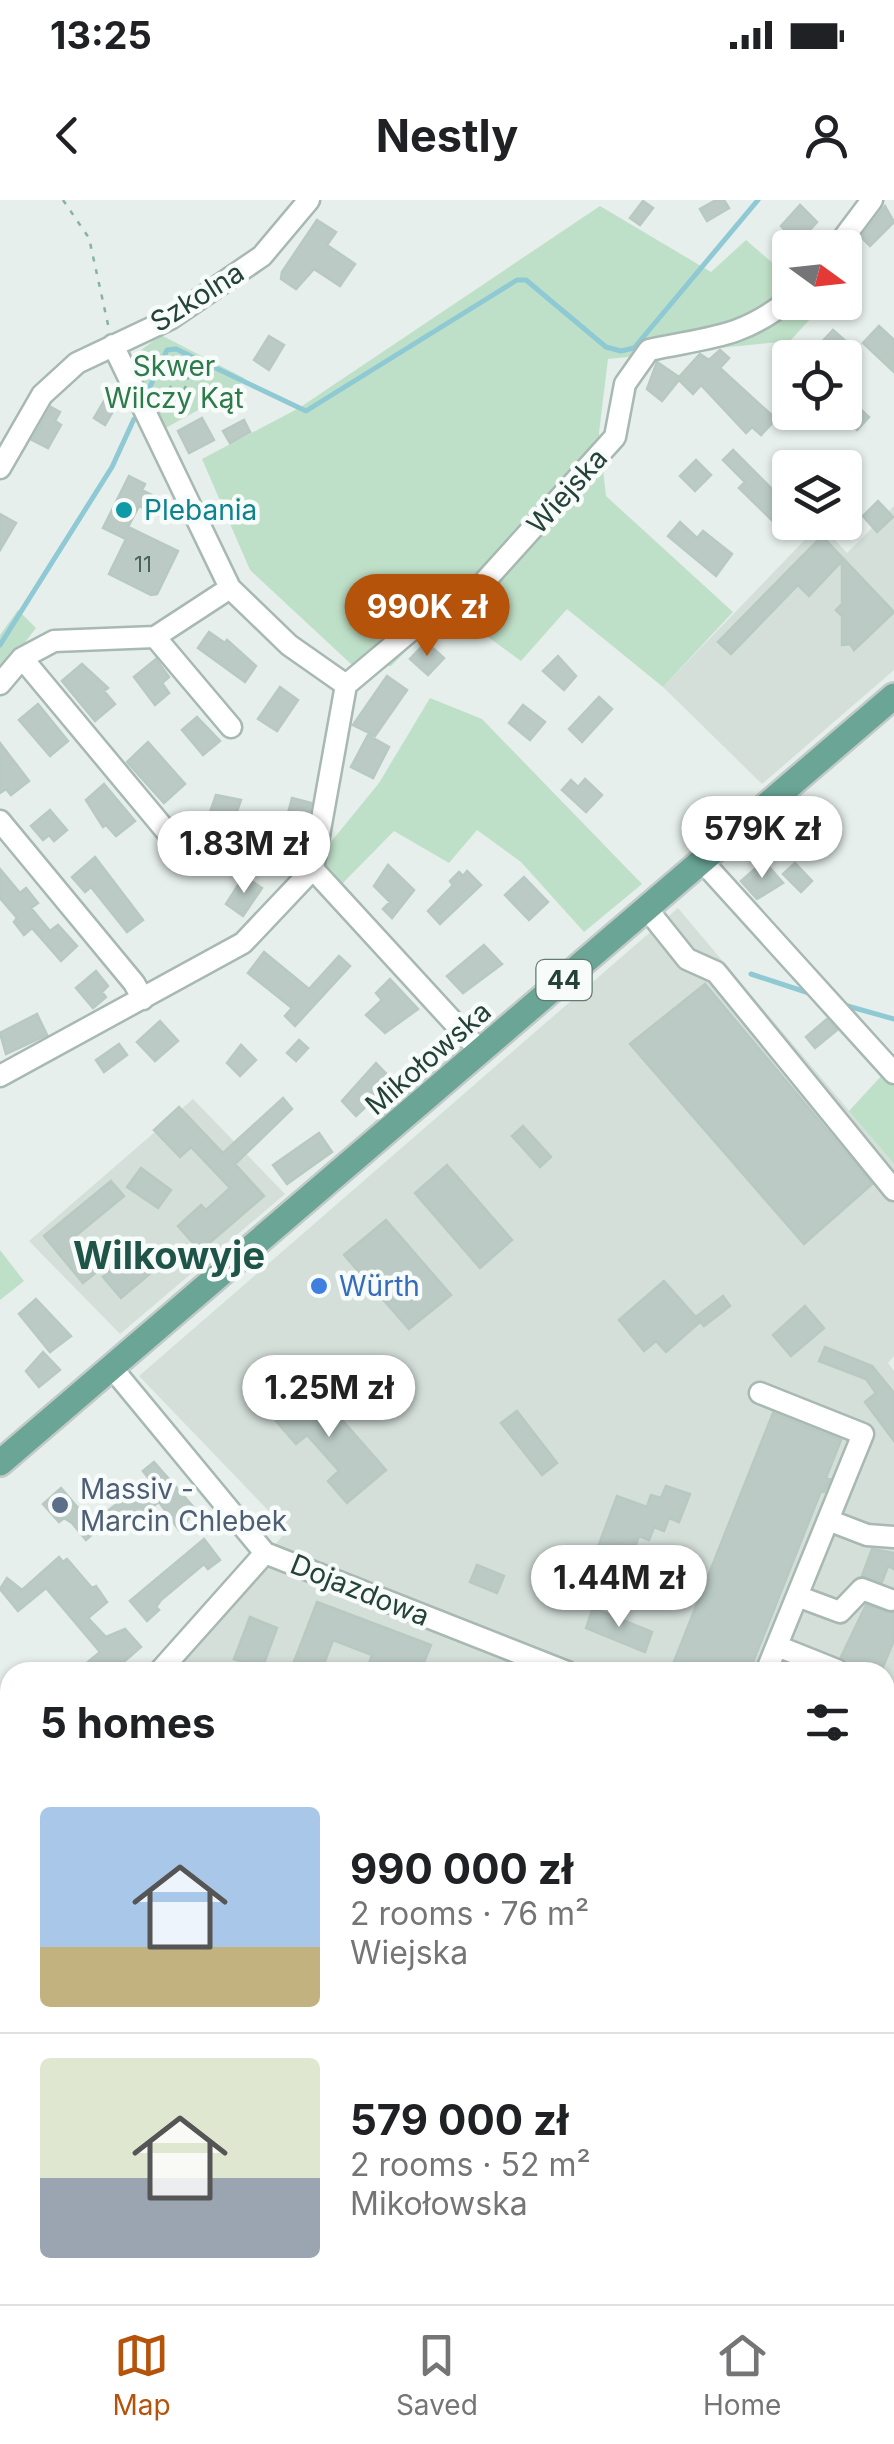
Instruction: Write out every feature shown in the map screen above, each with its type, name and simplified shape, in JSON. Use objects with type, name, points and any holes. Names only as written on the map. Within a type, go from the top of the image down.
[{"type":"main road","name":"Mikołowska","points":[[0,1463],[894,696]]},
{"type":"street","name":"Szkolna","points":[[0,468],[42,394],[77,363],[170,319],[262,256],[308,200]]},
{"type":"street","points":[[850,230],[872,200]]},
{"type":"street","name":"Wiejska","points":[[346,685],[426,617],[459,602],[489,577],[616,437],[625,384],[649,350],[728,338],[772,314]]},
{"type":"street","points":[[0,1076],[242,943],[312,869],[346,685],[289,644],[230,588],[113,345]]},
{"type":"street","points":[[0,684],[22,658],[70,637],[156,637],[230,588]]},
{"type":"street","points":[[156,637],[231,728]]},
{"type":"street","points":[[22,658],[177,844]]},
{"type":"street","points":[[0,822],[134,983],[143,999]]},
{"type":"street","points":[[702,861],[894,1073]]},
{"type":"street","points":[[312,869],[481,1052]]},
{"type":"street","points":[[647,908],[687,958],[716,972],[894,1190]]},
{"type":"street","name":"Dojazdowa","points":[[112,1368],[265,1553],[541,1662]]},
{"type":"street","points":[[760,1393],[863,1434],[770,1662]]},
{"type":"street","points":[[828,1520],[866,1536],[892,1531]]},
{"type":"street","points":[[168,1662],[265,1553]]},
{"type":"street","points":[[797,1596],[840,1612],[862,1590],[891,1600]]},
{"type":"street","points":[[777,1646],[817,1662]]},
{"type":"path","points":[[63,200],[89,238],[113,345]]},
{"type":"path","points":[[144,412],[167,400],[184,390],[189,379],[178,374],[167,400]]},
{"type":"shaded area","points":[[894,506],[894,670],[762,784],[663,687],[805,540],[835,540],[847,553]]},
{"type":"shaded area","points":[[678,908],[894,1164],[894,1356],[888,1363],[894,1371],[894,1662],[181,1662],[287,1530],[139,1376]]},
{"type":"shaded area","points":[[193,1099],[285,1194],[120,1334],[29,1241]]},
{"type":"green space","points":[[600,206],[711,272],[746,240],[772,262],[772,320],[809,320],[791,340],[608,359],[599,433],[606,496],[733,612],[663,687],[567,609],[521,661],[455,613],[420,637],[391,666],[351,664],[250,570],[202,459],[299,408]]},
{"type":"green space","name":"Skwer Wilczy Kąt","points":[[161,335],[244,378],[238,388],[162,430],[128,360]]},
{"type":"green space","points":[[18,610],[36,628],[0,675],[0,635]]},
{"type":"green space","points":[[430,698],[482,719],[642,884],[584,932],[521,862],[477,830],[449,863],[394,831],[338,888],[324,866],[326,848],[379,783]]},
{"type":"green space","points":[[884,1073],[894,1086],[894,1164],[849,1111]]},
{"type":"green space","points":[[0,1250],[24,1281],[0,1300]]},
{"type":"building","points":[[724,200],[729,208],[707,221],[700,209]]},
{"type":"building","points":[[643,201],[653,208],[640,225],[630,218]]},
{"type":"building","points":[[800,205],[817,222],[810,230],[785,230],[781,226]]},
{"type":"building","points":[[885,206],[894,222],[870,246],[862,236]]},
{"type":"building","points":[[317,220],[336,232],[327,245],[355,264],[340,286],[314,269],[296,289],[281,279],[282,272]]},
{"type":"building","points":[[879,326],[894,340],[894,372],[863,343]]},
{"type":"building","points":[[833,330],[844,340],[824,340]]},
{"type":"building","points":[[269,336],[284,345],[269,370],[254,360]]},
{"type":"building","points":[[720,350],[729,358],[720,368],[772,415],[772,423],[761,435],[752,427],[746,433],[701,385],[693,394],[679,380],[662,401],[647,389],[657,362],[679,377],[700,354],[709,360]]},
{"type":"building","points":[[111,389],[122,396],[105,425],[94,418]]},
{"type":"building","points":[[51,407],[60,412],[55,421],[61,425],[48,448],[32,440]]},
{"type":"building","points":[[202,418],[214,440],[189,453],[178,431]]},
{"type":"building","points":[[244,420],[250,432],[230,443],[223,431]]},
{"type":"building","points":[[733,450],[772,489],[772,520],[739,488],[745,482],[723,460]]},
{"type":"building","points":[[696,460],[711,475],[695,491],[680,476]]},
{"type":"building","points":[[129,476],[145,484],[142,490],[164,501],[158,515],[139,506],[128,527],[178,551],[157,594],[151,595],[109,574],[126,539],[103,528]]},
{"type":"building","points":[[878,501],[893,517],[877,532],[863,516]]},
{"type":"building","points":[[0,514],[16,523],[0,550]]},
{"type":"building","points":[[680,522],[697,538],[703,531],[732,554],[716,576],[668,536]]},
{"type":"building","points":[[818,540],[826,540],[894,612],[854,650],[850,644],[842,645],[842,616],[836,610],[842,604],[842,561],[809,596],[798,585],[731,654],[718,642]]},
{"type":"building","points":[[209,632],[225,643],[227,640],[256,666],[245,682],[198,648]]},
{"type":"building","points":[[426,642],[444,658],[428,675],[410,659]]},
{"type":"building","points":[[558,656],[576,676],[564,690],[543,671]]},
{"type":"building","points":[[156,659],[169,677],[162,683],[169,693],[155,705],[134,677]]},
{"type":"building","points":[[82,664],[108,688],[104,691],[115,704],[95,721],[62,681]]},
{"type":"building","points":[[387,676],[407,690],[375,736],[353,725]]},
{"type":"building","points":[[280,687],[298,700],[277,731],[258,719]]},
{"type":"building","points":[[599,697],[612,709],[582,742],[569,729]]},
{"type":"building","points":[[38,704],[68,741],[50,756],[19,720]]},
{"type":"building","points":[[523,705],[545,722],[530,740],[509,723]]},
{"type":"building","points":[[197,717],[220,741],[203,755],[182,730]]},
{"type":"building","points":[[368,735],[389,747],[373,778],[351,767]]},
{"type":"building","points":[[148,742],[185,784],[164,803],[127,762]]},
{"type":"building","points":[[0,743],[29,781],[11,795],[6,789],[0,793]]},
{"type":"building","points":[[585,779],[602,795],[586,812],[562,790],[571,780],[578,787]]},
{"type":"building","points":[[104,784],[135,821],[116,836],[106,825],[103,827],[86,800]]},
{"type":"building","points":[[216,795],[241,800],[236,814],[268,826],[260,851],[243,844],[246,835],[208,818]]},
{"type":"building","points":[[292,798],[311,803],[306,830],[285,825]]},
{"type":"building","points":[[50,810],[67,830],[54,841],[49,835],[43,840],[31,826]]},
{"type":"building","points":[[95,857],[143,920],[127,932],[91,887],[85,892],[72,877]]},
{"type":"building","points":[[764,861],[783,883],[757,899],[741,881]]},
{"type":"building","points":[[795,863],[812,881],[801,892],[783,874]]},
{"type":"building","points":[[388,865],[414,890],[392,918],[383,909],[390,902],[374,886]]},
{"type":"building","points":[[0,869],[20,893],[26,888],[38,903],[31,908],[50,931],[58,925],[77,946],[61,961],[32,928],[24,935],[14,922],[17,918],[0,898]]},
{"type":"building","points":[[467,871],[481,885],[440,924],[428,911],[453,885],[450,881],[459,872],[463,876]]},
{"type":"building","points":[[244,876],[262,888],[243,916],[226,904]]},
{"type":"building","points":[[524,877],[548,902],[529,920],[505,895]]},
{"type":"building","points":[[484,945],[502,964],[463,993],[447,976]]},
{"type":"building","points":[[264,952],[309,989],[339,956],[350,966],[295,1026],[285,1016],[292,1008],[248,973]]},
{"type":"building","points":[[96,971],[108,986],[102,992],[106,997],[93,1008],[76,988]]},
{"type":"building","points":[[390,979],[418,1009],[385,1033],[366,1015],[382,1000],[376,993]]},
{"type":"building","points":[[705,984],[872,1184],[804,1244],[630,1044]]},
{"type":"building","points":[[37,1014],[47,1035],[6,1054],[0,1033]]},
{"type":"building","points":[[827,1019],[837,1030],[815,1048],[806,1037]]},
{"type":"building","points":[[160,1021],[178,1041],[155,1061],[137,1042]]},
{"type":"building","points":[[299,1040],[308,1048],[296,1061],[287,1053]]},
{"type":"building","points":[[119,1044],[127,1055],[104,1072],[96,1060]]},
{"type":"building","points":[[241,1045],[256,1060],[240,1076],[227,1063]]},
{"type":"building","points":[[376,1063],[393,1081],[356,1116],[342,1101]]},
{"type":"building","points":[[283,1098],[292,1109],[235,1164],[264,1196],[200,1251],[178,1226],[201,1205],[206,1210],[230,1188],[191,1147],[180,1157],[154,1130],[179,1107],[223,1153]]},
{"type":"building","points":[[523,1126],[551,1157],[540,1167],[512,1136]]},
{"type":"building","points":[[319,1133],[332,1152],[287,1184],[273,1165]]},
{"type":"building","points":[[447,1165],[512,1240],[480,1268],[415,1193]]},
{"type":"building","points":[[141,1168],[171,1190],[158,1208],[127,1187]]},
{"type":"building","points":[[111,1181],[124,1196],[73,1238],[99,1270],[83,1283],[44,1236]]},
{"type":"building","points":[[386,1220],[451,1295],[409,1329],[344,1255]]},
{"type":"building","points":[[135,1250],[153,1271],[121,1298],[103,1277]]},
{"type":"building","points":[[664,1281],[700,1322],[666,1352],[656,1341],[644,1351],[619,1320]]},
{"type":"building","points":[[723,1296],[730,1306],[704,1326],[696,1317]]},
{"type":"building","points":[[36,1299],[71,1336],[50,1352],[19,1314]]},
{"type":"building","points":[[805,1306],[824,1328],[791,1356],[773,1335]]},
{"type":"building","points":[[825,1347],[872,1366],[894,1393],[894,1441],[865,1402],[876,1393],[866,1379],[819,1361]]},
{"type":"building","points":[[43,1352],[60,1370],[39,1387],[26,1371]]},
{"type":"building","points":[[308,1381],[386,1470],[347,1503],[328,1481],[339,1471],[307,1435],[296,1444],[270,1414]]},
{"type":"building","points":[[517,1411],[557,1463],[542,1475],[501,1423]]},
{"type":"building","points":[[773,1413],[841,1440],[826,1478],[830,1479],[821,1491],[753,1662],[674,1662]]},
{"type":"building","points":[[154,1462],[196,1510],[179,1530],[159,1502],[124,1528],[109,1510],[149,1479],[143,1471]]},
{"type":"building","points":[[666,1486],[690,1494],[679,1522],[669,1518],[664,1531],[654,1527],[649,1540],[639,1536],[634,1549],[624,1545],[619,1558],[610,1555],[604,1568],[592,1563],[617,1496],[647,1507],[651,1495],[661,1498]]},
{"type":"building","points":[[61,1488],[97,1530],[86,1540],[72,1523],[64,1518],[59,1522],[43,1504]]},
{"type":"building","points":[[204,1539],[220,1560],[208,1569],[204,1564],[161,1600],[156,1607],[159,1610],[147,1621],[130,1601]]},
{"type":"building","points":[[872,1549],[894,1553],[894,1569],[888,1566],[882,1582],[862,1576]]},
{"type":"building","points":[[59,1557],[63,1562],[67,1559],[107,1602],[88,1618],[106,1637],[125,1629],[141,1647],[124,1662],[88,1662],[100,1652],[46,1588],[18,1611],[0,1589],[7,1578],[22,1590]]},
{"type":"building","points":[[477,1565],[504,1576],[497,1593],[470,1582]]},
{"type":"building","points":[[317,1602],[431,1645],[424,1662],[370,1662],[372,1655],[333,1640],[325,1662],[294,1662]]},
{"type":"building","points":[[866,1605],[894,1613],[894,1640],[885,1662],[850,1662],[841,1657]]},
{"type":"building","points":[[593,1608],[652,1632],[645,1652],[586,1628]]},
{"type":"building","points":[[250,1617],[277,1628],[265,1662],[234,1659]]},
{"type":"waterway","points":[[148,391],[167,350],[176,349],[306,411],[517,280],[526,280],[606,347],[621,351],[634,348],[758,200]]},
{"type":"waterway","points":[[0,645],[112,467],[134,419]]},
{"type":"waterway","points":[[751,974],[815,995]]},
{"type":"waterway","points":[[844,1005],[894,1019]]},
{"type":"place","name":"Plebania","points":[[124,510]]},
{"type":"place","name":"Würth","points":[[319,1286]]},
{"type":"place","name":"Massiv - Marcin Chlebek","points":[[60,1505]]},
{"type":"district","name":"Wilkowyje","points":[[169,1256]]}]
